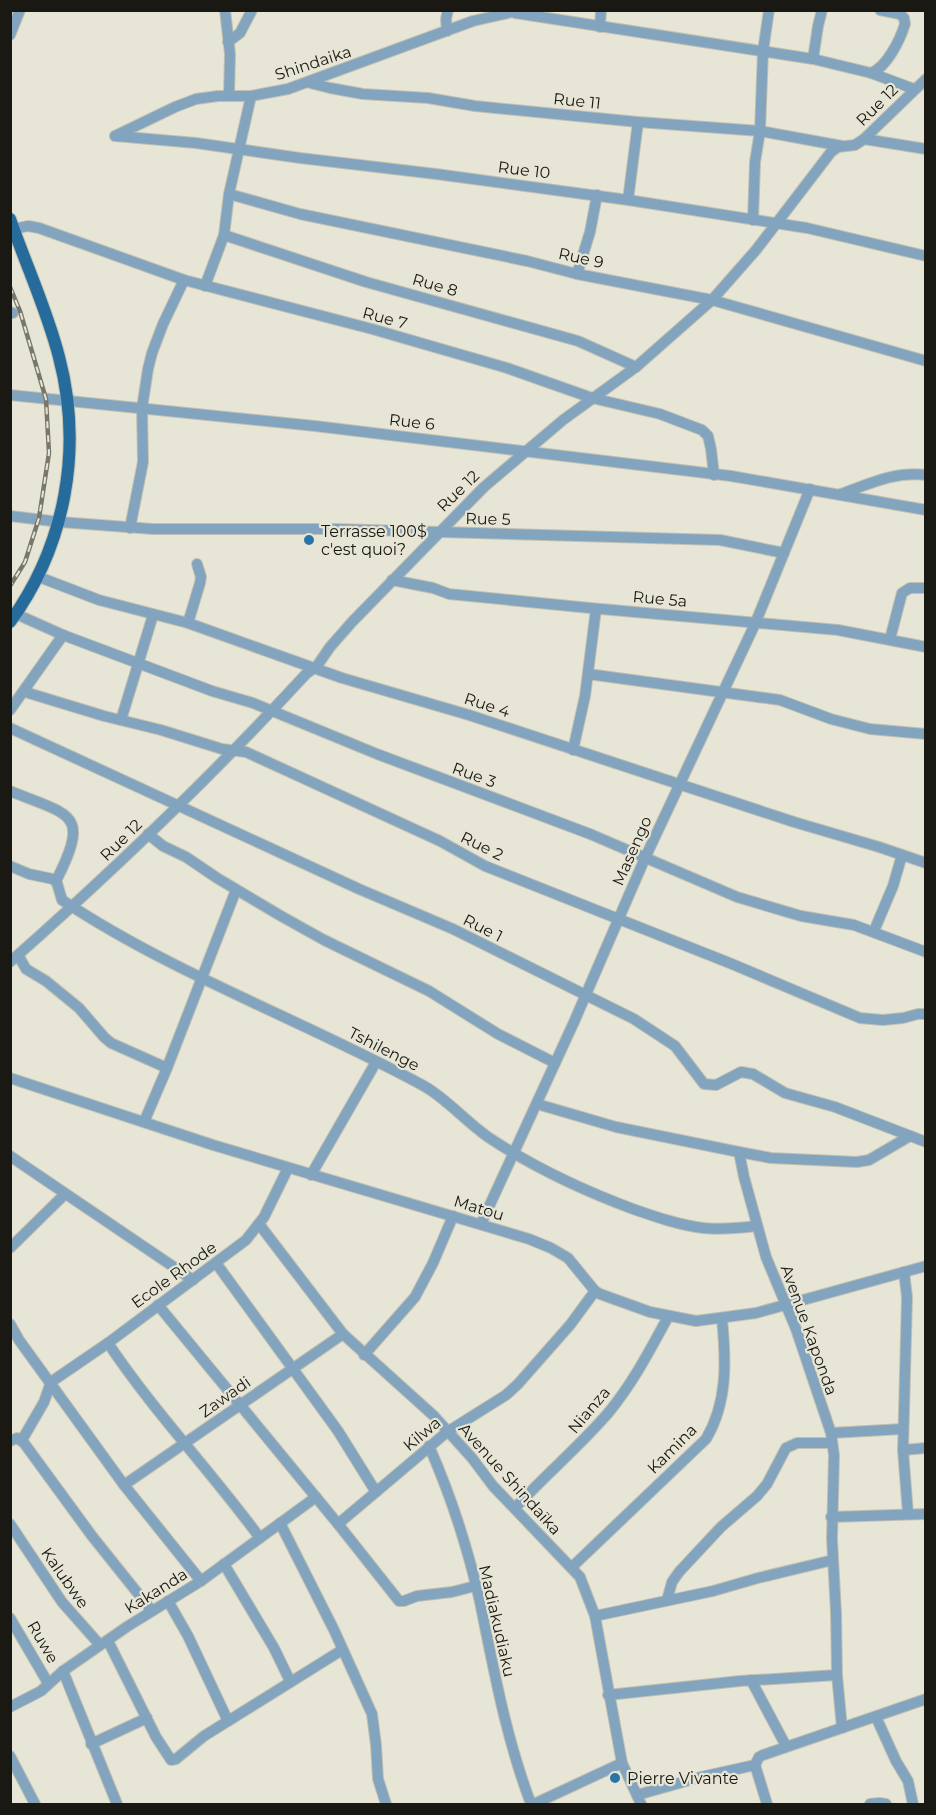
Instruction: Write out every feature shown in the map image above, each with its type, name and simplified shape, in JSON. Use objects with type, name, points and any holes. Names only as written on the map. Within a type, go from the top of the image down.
[{"type":"main road","points":[[12,224],[59,355],[68,402],[69,469],[60,522],[39,576],[13,618]]},
{"type":"street","points":[[10,35],[20,10]]},
{"type":"street","points":[[225,10],[229,95]]},
{"type":"street","points":[[228,42],[240,33],[252,10]]},
{"type":"street","points":[[447,31],[448,10]]},
{"type":"street","points":[[600,27],[601,10]]},
{"type":"street","points":[[753,220],[763,51],[769,10]]},
{"type":"street","points":[[813,59],[822,10]]},
{"type":"street","points":[[871,73],[880,68],[888,58],[905,24],[900,14],[880,10]]},
{"type":"street","name":"Shindaika","points":[[115,136],[196,99],[229,95],[251,96],[288,89],[480,19],[518,12]]},
{"type":"street","name":"Rue 12","points":[[518,12],[600,27],[813,59],[871,73],[914,89]]},
{"type":"street","name":"Rue 12","points":[[14,958],[72,907],[234,750],[316,667],[336,639],[392,580],[484,487],[592,398],[636,367],[712,300],[777,224],[831,152],[864,139],[926,79]]},
{"type":"street","name":"Rue 11","points":[[310,82],[363,94],[429,98],[475,106],[638,122],[760,131],[842,146]]},
{"type":"street","points":[[205,286],[224,235],[228,194],[251,96]]},
{"type":"street","points":[[628,200],[638,122]]},
{"type":"street","name":"Rue 10","points":[[115,136],[196,143],[597,195],[807,228],[926,256]]},
{"type":"street","points":[[864,139],[926,149]]},
{"type":"street","name":"Rue 9","points":[[228,194],[300,214],[527,261],[577,274],[712,300],[926,361]]},
{"type":"street","points":[[577,274],[590,232],[597,195]]},
{"type":"street","name":"Rue 7","points":[[12,224],[39,228],[184,280],[293,310],[322,315],[488,362],[592,398],[660,414],[702,430],[708,436],[714,475]]},
{"type":"street","name":"Rue 8","points":[[224,235],[366,282],[578,341],[636,367]]},
{"type":"street","points":[[130,528],[143,462],[142,408],[152,353],[184,280]]},
{"type":"street","name":"Rue 6","points":[[10,395],[315,426],[714,475],[841,494],[926,510]]},
{"type":"street","points":[[841,494],[895,475],[926,475]]},
{"type":"street","name":"Masengo","points":[[481,1224],[537,1104],[645,858],[755,624],[810,489]]},
{"type":"street","name":"Rue 5","points":[[10,516],[130,528],[336,529],[726,541],[784,553]]},
{"type":"street","points":[[188,623],[200,583],[197,564]]},
{"type":"street","name":"Rue 4","points":[[39,576],[99,600],[188,623],[342,678],[470,715],[926,863]]},
{"type":"street","name":"Rue 5a","points":[[392,580],[433,588],[449,594],[838,630],[926,647]]},
{"type":"street","points":[[890,639],[902,593],[910,588],[926,588]]},
{"type":"street","points":[[573,750],[588,674],[596,609]]},
{"type":"street","points":[[121,720],[153,615]]},
{"type":"street","name":"Rue 3","points":[[13,618],[212,691],[271,710],[377,754],[590,834],[750,902],[801,916],[854,925],[926,952]]},
{"type":"street","points":[[10,710],[25,692],[63,635]]},
{"type":"street","points":[[588,674],[788,702],[825,717],[870,729],[926,734]]},
{"type":"street","name":"Rue 2","points":[[25,692],[222,749],[246,752],[440,842],[485,866],[860,1018],[883,1020],[926,1014]]},
{"type":"street","name":"Rue 1","points":[[10,728],[359,889],[453,929],[634,1019],[667,1040],[704,1084],[716,1084],[741,1072],[753,1074],[778,1090],[835,1107],[926,1142]]},
{"type":"street","points":[[10,790],[66,814],[73,824],[74,840],[56,881],[24,873],[10,866]]},
{"type":"street","points":[[148,834],[163,846],[194,862],[236,890],[324,940],[429,991],[498,1034],[555,1063]]},
{"type":"street","points":[[874,931],[902,855]]},
{"type":"street","name":"Tshilenge","points":[[56,881],[62,900],[115,933],[201,978],[328,1037],[436,1094],[466,1120],[513,1153],[579,1188],[667,1221],[715,1229],[757,1226]]},
{"type":"street","points":[[144,1122],[236,890]]},
{"type":"street","points":[[14,958],[79,1008],[111,1043],[167,1068]]},
{"type":"street","points":[[311,1175],[376,1062]]},
{"type":"street","name":"Matou","points":[[10,1078],[288,1168],[529,1239],[560,1253],[574,1265],[595,1291]]},
{"type":"street","points":[[537,1104],[616,1127],[771,1158],[857,1162],[869,1160],[910,1136]]},
{"type":"street","name":"Avenue Kaponda","points":[[739,1152],[769,1265],[796,1329],[831,1438],[834,1463],[831,1517],[837,1612],[837,1675],[842,1728]]},
{"type":"street","points":[[10,1156],[193,1280]]},
{"type":"street","name":"Ecole Rhode","points":[[51,1382],[108,1343],[246,1240],[260,1224],[288,1168]]},
{"type":"street","points":[[10,1248],[65,1194]]},
{"type":"street","points":[[364,1355],[415,1297],[433,1263],[453,1216]]},
{"type":"street","name":"Avenue Shindaïka","points":[[260,1224],[343,1334],[364,1355],[419,1401],[472,1458],[493,1486],[572,1567],[584,1583],[595,1616],[622,1763],[639,1800]]},
{"type":"street","points":[[216,1263],[338,1431],[376,1492]]},
{"type":"street","points":[[595,1291],[650,1312],[696,1321],[756,1313],[926,1266]]},
{"type":"street","points":[[904,1272],[907,1297],[903,1450],[908,1514]]},
{"type":"street","name":"Kilwa","points":[[338,1524],[447,1432],[506,1395],[550,1350],[595,1291]]},
{"type":"street","points":[[158,1305],[399,1600],[475,1586]]},
{"type":"street","name":"Nianza","points":[[515,1508],[610,1411],[639,1370],[668,1317]]},
{"type":"street","name":"Kamina","points":[[572,1567],[699,1447],[710,1433],[718,1416],[723,1391],[725,1360],[722,1319]]},
{"type":"street","points":[[10,1323],[19,1340],[124,1485],[201,1581]]},
{"type":"street","name":"Zawadi","points":[[124,1485],[343,1334]]},
{"type":"street","points":[[10,1349],[19,1340]]},
{"type":"street","points":[[108,1343],[184,1444],[260,1538]]},
{"type":"street","points":[[51,1382],[44,1402],[16,1441],[152,1611]]},
{"type":"street","points":[[666,1600],[672,1582],[679,1572],[721,1527],[757,1496],[767,1484],[786,1448],[797,1443],[903,1429]]},
{"type":"street","name":"Madiakudiaku","points":[[429,1446],[451,1501],[475,1586],[509,1739],[533,1804]]},
{"type":"street","points":[[903,1450],[926,1448]]},
{"type":"street","name":"Kakanda","points":[[10,1707],[36,1694],[63,1671],[201,1581],[316,1497]]},
{"type":"street","points":[[831,1517],[926,1514]]},
{"type":"street","points":[[280,1523],[372,1714],[378,1779],[386,1804]]},
{"type":"street","name":"Kalubwe","points":[[10,1524],[62,1602],[104,1643],[171,1760],[176,1759],[204,1736],[228,1721]]},
{"type":"street","points":[[595,1616],[713,1591],[833,1560]]},
{"type":"street","points":[[224,1564],[274,1648],[290,1681]]},
{"type":"street","points":[[168,1601],[188,1636],[228,1721],[342,1650]]},
{"type":"street","name":"Ruwe","points":[[10,1618],[48,1683]]},
{"type":"street","points":[[63,1671],[117,1804]]},
{"type":"street","points":[[608,1695],[751,1680],[837,1675]]},
{"type":"street","points":[[751,1680],[786,1746]]},
{"type":"street","points":[[639,1800],[682,1782],[755,1765],[761,1756],[786,1746],[926,1700]]},
{"type":"street","points":[[876,1717],[908,1781],[913,1804]]},
{"type":"street","points":[[91,1743],[147,1719]]},
{"type":"street","points":[[10,1756],[35,1804]]},
{"type":"street","points":[[533,1804],[622,1763]]},
{"type":"street","points":[[755,1765],[767,1804]]},
{"type":"street","points":[[870,1804],[886,1804]]},
{"type":"railway","points":[[10,287],[20,311],[46,399],[49,453],[39,518],[25,562],[10,586]]},
{"type":"place","name":"Terrasse 100$ c'est quoi?","points":[[309,540]]},
{"type":"place","name":"Pierre Vivante","points":[[615,1778]]}]
